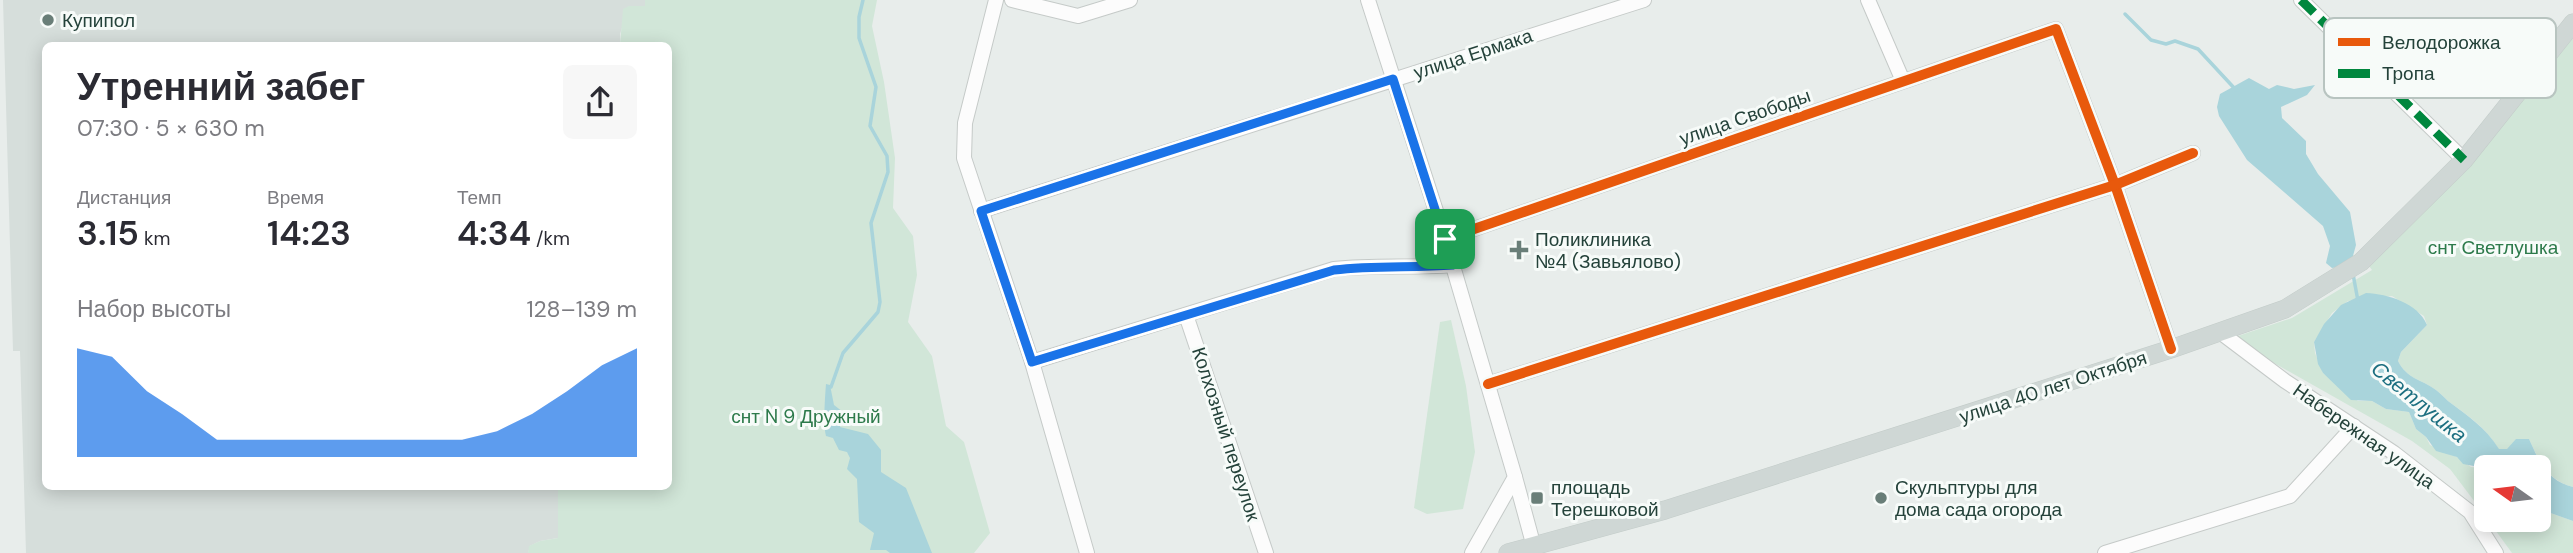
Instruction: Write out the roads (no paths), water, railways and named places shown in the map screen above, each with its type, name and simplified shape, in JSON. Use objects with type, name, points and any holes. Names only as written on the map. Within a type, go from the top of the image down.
[{"type":"main road","name":"улица 40 лет Октября","points":[[2556,44],[2573,23]]},
{"type":"main road","name":"улица 40 лет Октября","points":[[1507,553],[1665,510],[2171,349],[2285,309],[2354,267],[2464,160],[2513,98]]},
{"type":"street","points":[[996,0],[965,124],[964,158],[1032,362],[1087,553]]},
{"type":"street","points":[[1013,0],[1078,16],[1130,0]]},
{"type":"street","points":[[1368,0],[1453,265],[1534,547]]},
{"type":"street","name":"улица Ермака","points":[[981,211],[1644,0]]},
{"type":"street","points":[[1868,0],[1903,81]]},
{"type":"street","points":[[2301,0],[2324,23]]},
{"type":"street","name":"улица Свободы","points":[[1445,239],[2056,29],[2115,185]]},
{"type":"street","points":[[2401,98],[2464,160]]},
{"type":"street","points":[[1488,384],[2115,185],[2193,153]]},
{"type":"street","points":[[2115,185],[2171,349]]},
{"type":"street","points":[[1032,362],[1334,270],[1366,265],[1412,268],[1453,265]]},
{"type":"street","name":"Колхозный переулок","points":[[1186,314],[1266,553]]},
{"type":"street","name":"Набережная улица","points":[[2220,332],[2285,381],[2394,453],[2470,512],[2496,553]]},
{"type":"street","points":[[2105,553],[2290,496],[2354,426]]},
{"type":"street","points":[[1472,553],[1515,477]]},
{"type":"water","points":[[2249,78],[2269,89],[2277,85],[2294,89],[2315,85],[2307,95],[2281,107],[2282,118],[2306,141],[2306,154],[2318,174],[2350,212],[2356,245],[2351,263],[2346,266],[2332,268],[2326,263],[2330,246],[2323,226],[2247,160],[2219,116],[2217,107],[2220,94]]},
{"type":"water","points":[[2366,293],[2384,295],[2410,305],[2423,317],[2427,325],[2401,352],[2398,361],[2402,367],[2476,422],[2499,449],[2507,449],[2516,439],[2529,439],[2537,455],[2474,455],[2474,466],[2463,464],[2457,457],[2436,451],[2416,429],[2409,412],[2386,409],[2372,401],[2351,400],[2323,373],[2318,364],[2314,342],[2324,324],[2341,305]]},
{"type":"water","points":[[826,384],[830,385],[834,405],[843,412],[840,427],[868,434],[881,450],[881,472],[906,488],[932,553],[870,550],[874,533],[859,522],[857,479],[847,469],[850,458],[847,452],[839,450],[833,438],[826,436]]},
{"type":"water","points":[[2552,476],[2573,487],[2573,521],[2552,514]]},
{"type":"waterway","name":"Светлушка","points":[[831,387],[843,353],[878,312],[880,302],[871,223],[888,172],[887,156],[870,126],[876,87],[859,38],[859,17],[863,0]]},
{"type":"waterway","name":"Светлушка","points":[[2125,14],[2151,40],[2166,44],[2175,41],[2198,49],[2236,90]]},
{"type":"waterway","name":"Светлушка","points":[[2353,274],[2358,301]]},
{"type":"place","name":"Купипол","points":[[48,20]]},
{"type":"place","name":"Поликлиника №4 (Завьялово)","points":[[1519,250]]},
{"type":"place","name":"площадь Терешковой","points":[[1537,498]]},
{"type":"place","name":"Скульптуры для дома сада огорода","points":[[1881,498]]},
{"type":"park label","name":"снт Светлушка","points":[[2493,247]]},
{"type":"park label","name":"снт N 9 Дружный","points":[[806,416]]}]
